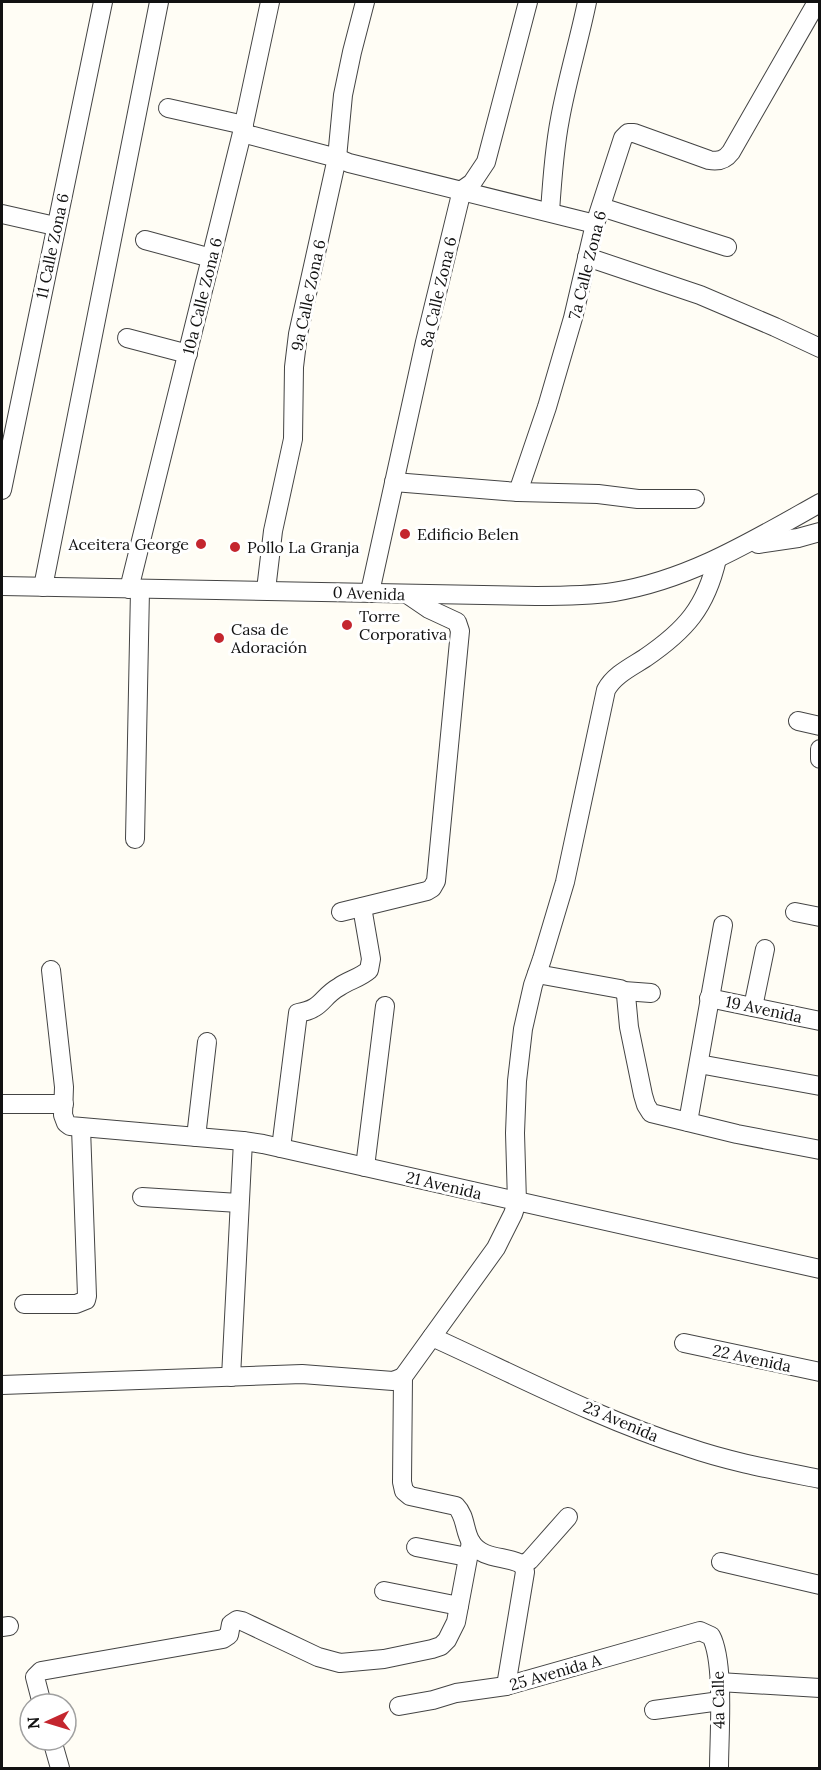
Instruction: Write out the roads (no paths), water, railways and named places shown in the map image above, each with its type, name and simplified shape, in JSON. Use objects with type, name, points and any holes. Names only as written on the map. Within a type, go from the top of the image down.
[{"type":"street","name":"11 Calle Zona 6","points":[[2,490],[103,2]]},
{"type":"street","points":[[43,587],[159,2]]},
{"type":"street","name":"10a Calle Zona 6","points":[[135,839],[135,590],[188,354],[243,129],[270,2]]},
{"type":"street","name":"9a Calle Zona 6","points":[[266,590],[273,531],[293,439],[297,334],[337,158],[343,95],[365,2]]},
{"type":"street","name":"8a Calle Zona 6","points":[[370,592],[462,190],[472,183],[486,162],[528,2]]},
{"type":"street","points":[[550,212],[558,128],[587,2]]},
{"type":"street","name":"7a Calle Zona 6","points":[[518,492],[548,407],[598,215],[623,138],[628,133],[634,133],[710,160],[721,161],[731,152],[817,2]]},
{"type":"street","points":[[168,108],[349,163],[550,212],[598,215],[727,247]]},
{"type":"street","points":[[2,213],[55,226]]},
{"type":"street","points":[[145,240],[211,258]]},
{"type":"street","points":[[587,257],[700,295],[819,348]]},
{"type":"street","points":[[127,338],[188,354]]},
{"type":"street","points":[[394,482],[518,492],[598,494],[638,499],[695,499]]},
{"type":"street","name":"0 Avenida","points":[[724,556],[819,503]]},
{"type":"street","name":"0 Avenida","points":[[2,586],[577,596],[632,589],[754,545],[819,532]]},
{"type":"street","points":[[2,1384],[302,1374],[393,1381],[403,1377],[496,1248],[517,1202],[515,1133],[517,1082],[523,1029],[533,985],[565,882],[606,690],[620,674],[660,648],[697,612],[724,556]]},
{"type":"street","points":[[341,912],[427,891],[436,881],[460,631],[459,626],[452,619],[429,609],[407,594]]},
{"type":"street","points":[[798,721],[819,726]]},
{"type":"street","points":[[819,749],[819,759]]},
{"type":"street","points":[[281,1148],[298,1013],[317,1007],[333,990],[369,970],[371,958],[362,907]]},
{"type":"street","points":[[795,912],[819,917]]},
{"type":"street","points":[[688,1122],[723,925]]},
{"type":"street","points":[[753,1007],[765,949]]},
{"type":"street","points":[[24,1304],[76,1304],[86,1300],[87,1296],[74,1126],[63,1115],[64,1087],[51,970]]},
{"type":"street","points":[[537,974],[624,991],[651,993]]},
{"type":"street","points":[[624,991],[630,1035],[643,1095],[649,1110],[656,1116],[819,1150]]},
{"type":"street","name":"19 Avenida","points":[[709,998],[819,1021]]},
{"type":"street","points":[[365,1167],[385,1006]]},
{"type":"street","points":[[196,1137],[207,1042]]},
{"type":"street","points":[[699,1064],[819,1086]]},
{"type":"street","points":[[2,1104],[64,1104]]},
{"type":"street","name":"21 Avenida","points":[[74,1126],[243,1141],[281,1148],[819,1269]]},
{"type":"street","points":[[231,1377],[243,1141]]},
{"type":"street","points":[[142,1197],[239,1203]]},
{"type":"street","name":"23 Avenida","points":[[432,1337],[640,1431],[713,1456],[819,1479]]},
{"type":"street","name":"22 Avenida","points":[[684,1343],[819,1372]]},
{"type":"street","points":[[39,1692],[35,1677],[41,1671],[223,1639],[229,1635],[234,1620],[242,1621],[318,1657],[340,1662],[409,1655],[441,1646],[453,1632],[469,1549],[461,1512],[456,1506],[410,1496],[404,1491],[402,1482],[403,1377]]},
{"type":"street","points":[[523,1565],[568,1517]]},
{"type":"street","points":[[416,1547],[469,1549],[523,1565],[525,1572],[506,1686]]},
{"type":"street","points":[[721,1562],[819,1586]]},
{"type":"street","points":[[384,1591],[459,1606]]},
{"type":"street","name":"25 Avenida A","points":[[399,1706],[456,1693],[506,1686],[700,1630],[709,1634]]},
{"type":"street","name":"4a Calle","points":[[709,1634],[716,1649],[719,1682],[718,1768]]},
{"type":"street","points":[[719,1682],[819,1689]]},
{"type":"street","points":[[654,1710],[720,1701]]},
{"type":"street","points":[[55,1752],[60,1768]]},
{"type":"place","name":"Edificio Belen","points":[[405,534]]},
{"type":"place","name":"Aceitera George","points":[[201,544]]},
{"type":"place","name":"Pollo La Granja","points":[[235,547]]},
{"type":"place","name":"Torre Corporativa","points":[[347,625]]},
{"type":"place","name":"Casa de Adoración","points":[[219,638]]}]
